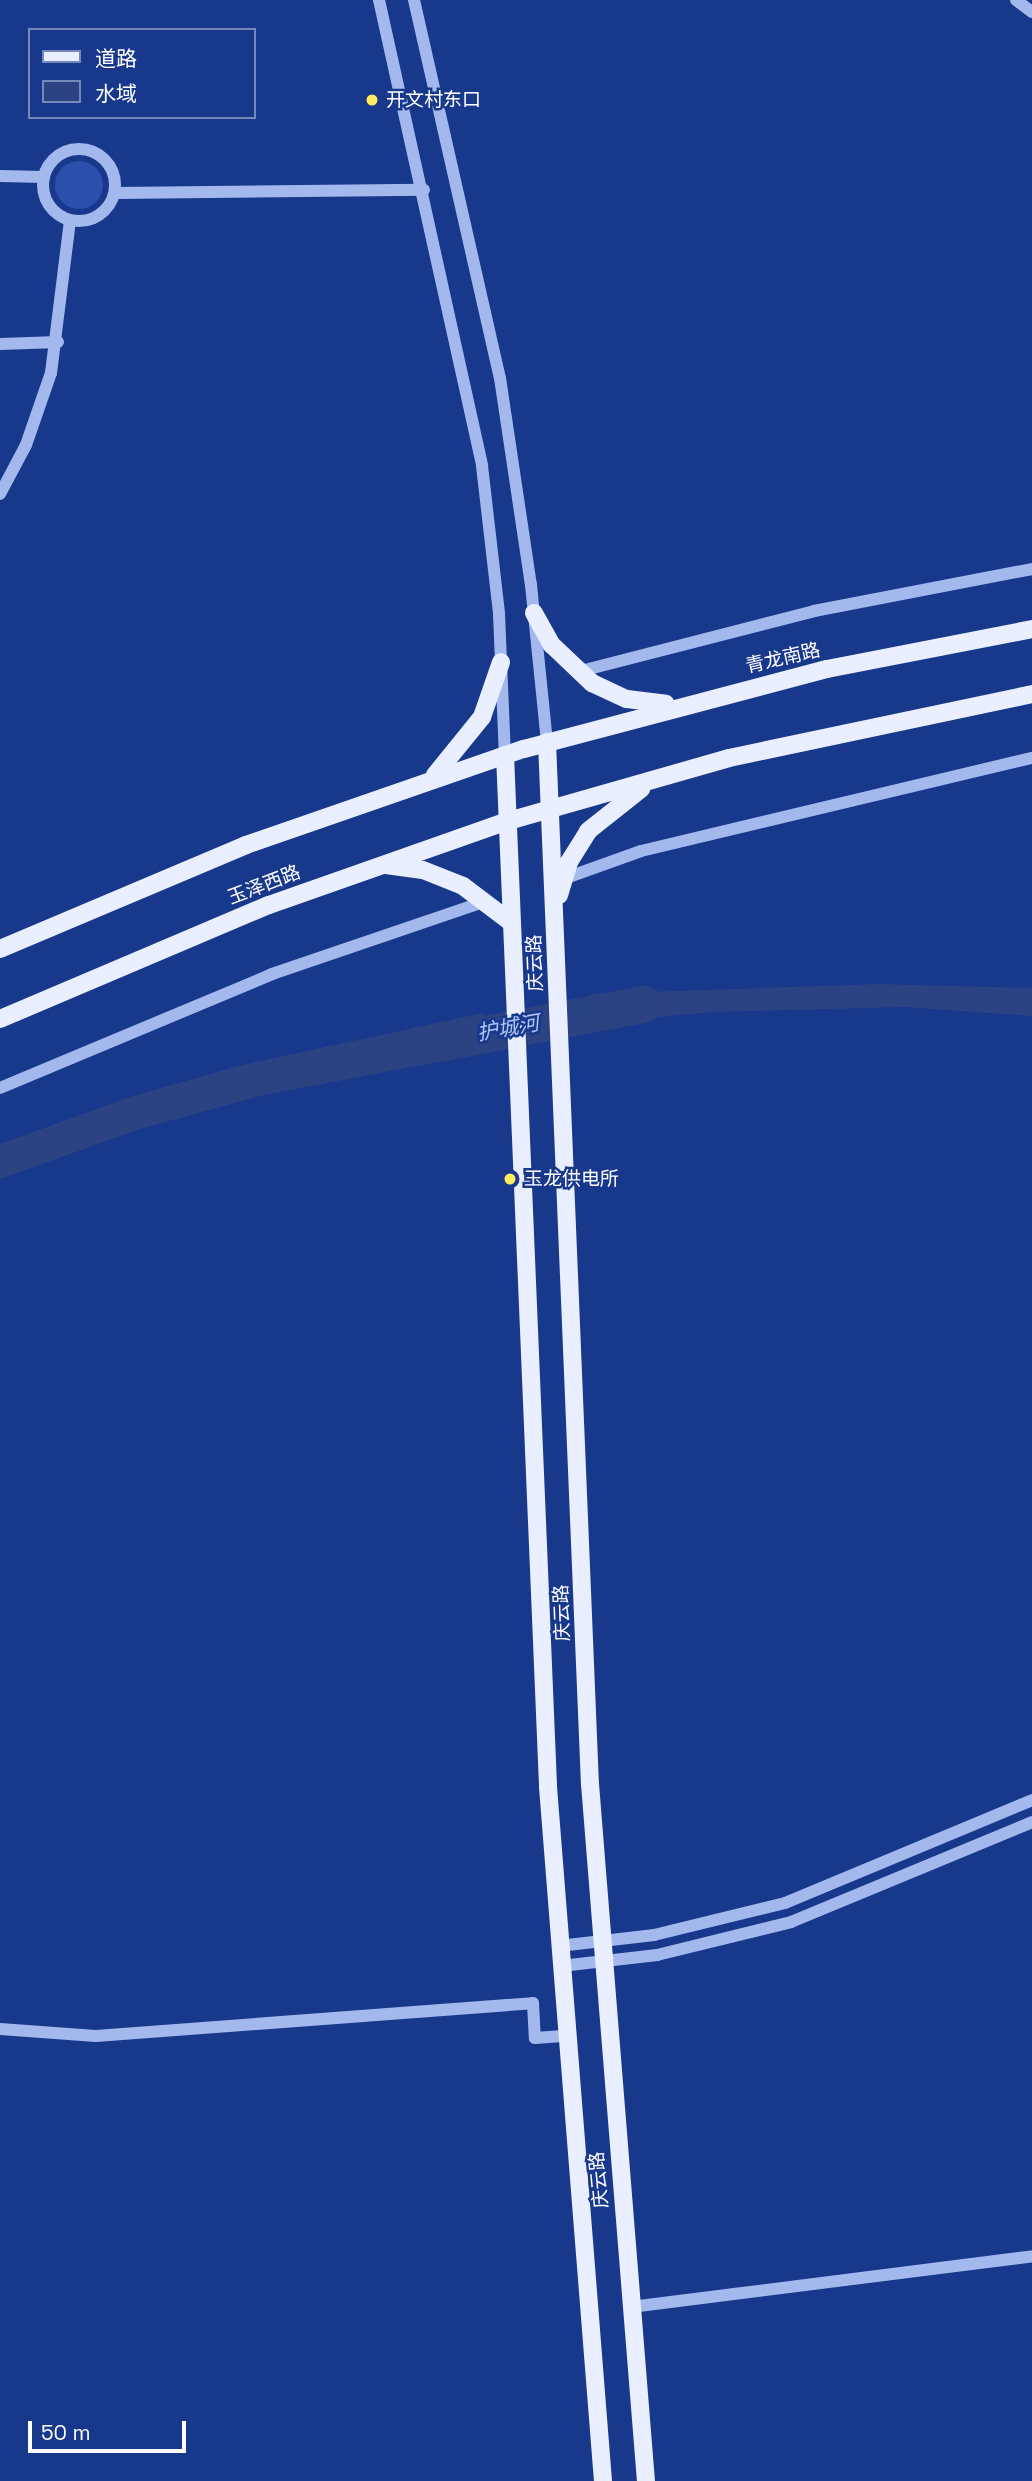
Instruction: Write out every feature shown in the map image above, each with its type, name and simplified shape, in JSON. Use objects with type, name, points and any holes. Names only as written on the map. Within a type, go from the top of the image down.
[{"type":"main road","points":[[534,613],[552,645],[577,672],[627,699],[667,704],[707,698]]},
{"type":"main road","name":"青龙南路","points":[[547,742],[707,698],[1032,629]]},
{"type":"main road","points":[[431,778],[472,734],[501,662]]},
{"type":"main road","points":[[550,808],[667,775],[840,732],[1032,694]]},
{"type":"main road","points":[[0,949],[233,850],[431,778],[547,742]]},
{"type":"main road","name":"庆云路","points":[[547,742],[590,1784],[646,2481]]},
{"type":"main road","name":"庆云路","points":[[505,755],[548,1787],[603,2481]]},
{"type":"main road","points":[[554,916],[562,879],[577,846],[598,819],[667,775]]},
{"type":"main road","name":"玉泽西路","points":[[0,1020],[179,940],[379,864],[550,808]]},
{"type":"main road","points":[[379,864],[434,874],[486,901],[512,923]]},
{"type":"street","points":[[379,0],[424,190],[482,466],[501,662],[505,755]]},
{"type":"street","points":[[414,0],[500,378],[534,613],[547,742]]},
{"type":"street","points":[[1017,0],[1032,12]]},
{"type":"street","points":[[92,150],[108,162],[115,193],[96,217],[70,220],[50,207],[44,177],[61,153],[92,150]]},
{"type":"street","points":[[0,176],[44,177]]},
{"type":"street","points":[[115,193],[424,190]]},
{"type":"street","points":[[0,494],[40,409],[58,342],[70,220]]},
{"type":"street","points":[[0,344],[58,342]]},
{"type":"street","points":[[577,672],[814,611],[1032,569]]},
{"type":"street","points":[[562,879],[641,851],[1032,758]]},
{"type":"street","points":[[0,1088],[272,974],[486,901]]},
{"type":"street","points":[[559,1946],[701,1926],[785,1903],[1032,1800]]},
{"type":"street","points":[[561,1966],[603,1962],[705,1945],[791,1922],[1032,1822]]},
{"type":"street","points":[[0,2029],[96,2036],[533,2003],[536,2038],[566,2036]]},
{"type":"street","points":[[631,2307],[1032,2256]]},
{"type":"shaded area","points":[[79,161],[96,168],[103,185],[96,202],[79,209],[62,202],[55,185],[62,168]]},
{"type":"water","points":[[879,984],[1032,988],[1032,1016],[904,1007],[713,1012],[593,1023],[591,994]]},
{"type":"water","points":[[483,1013],[490,1052],[264,1095],[140,1129],[0,1179],[0,1144],[130,1097],[238,1066]]},
{"type":"waterway","name":"护城河","points":[[438,1043],[643,1004]]},
{"type":"place","name":"开文村东口","points":[[372,100]]},
{"type":"place","name":"玉龙供电所","points":[[510,1179]]}]
